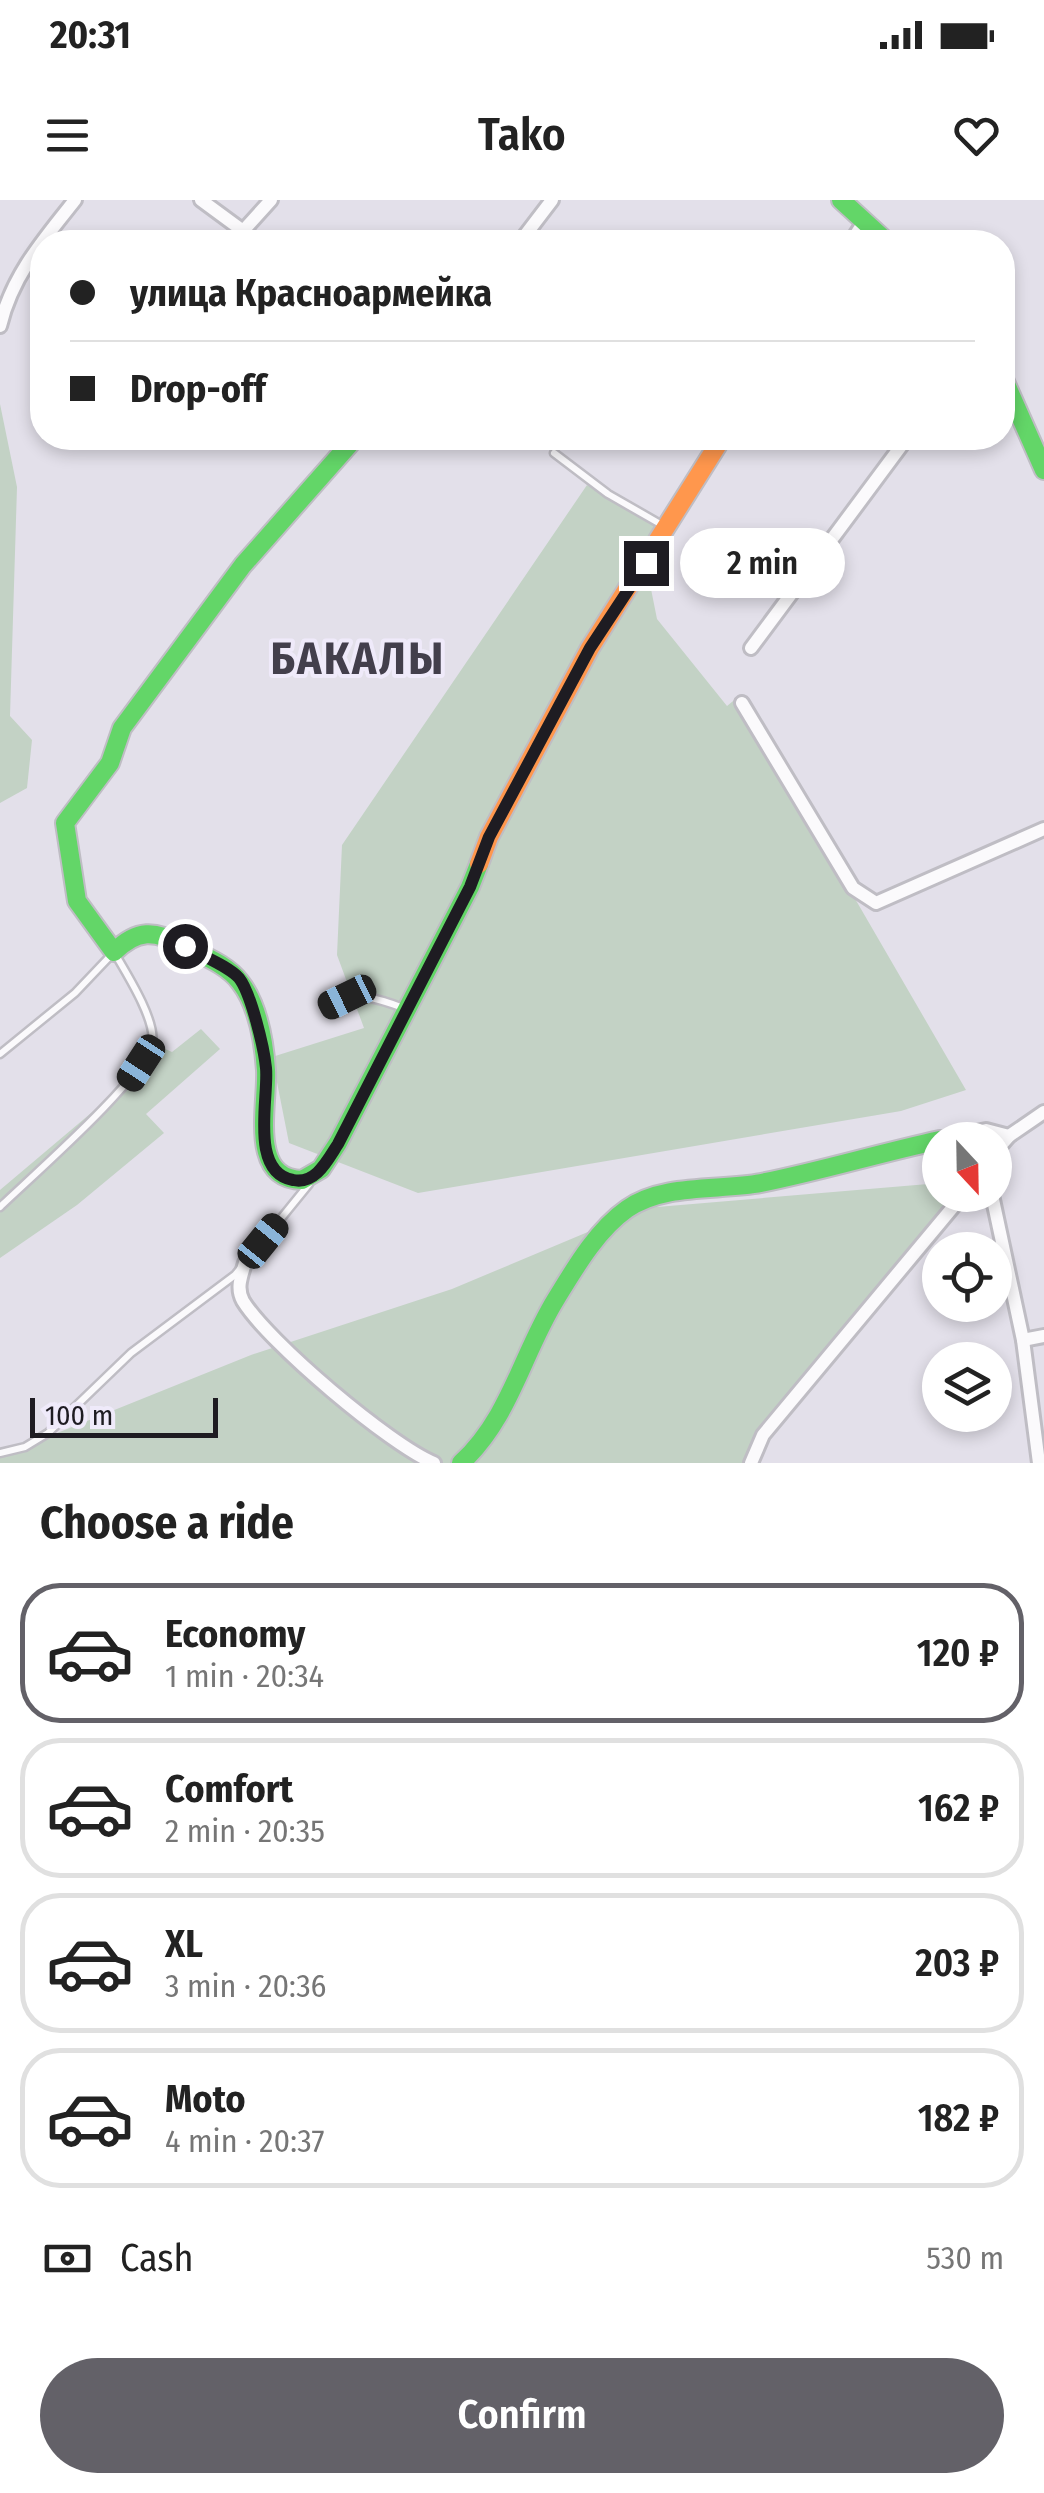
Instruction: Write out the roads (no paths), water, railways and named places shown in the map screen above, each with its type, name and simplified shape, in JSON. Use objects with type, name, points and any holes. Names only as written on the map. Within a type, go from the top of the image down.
[{"type":"street","points":[[54,230],[75,200]]},
{"type":"street","points":[[202,200],[243,230],[271,200]]},
{"type":"street","points":[[529,230],[552,200]]},
{"type":"street","points":[[841,200],[873,230]]},
{"type":"street","points":[[859,230],[864,222]]},
{"type":"street","points":[[0,326],[6,298],[30,256]]},
{"type":"street","points":[[1015,405],[1044,470]]},
{"type":"street","points":[[344,450],[243,565],[122,728],[110,763],[65,822],[78,902],[114,952],[125,940],[143,931],[158,931],[238,978],[248,996],[266,1065],[263,1131],[271,1164],[293,1180],[306,1180],[320,1172],[338,1144],[470,887],[489,837],[590,648],[714,450]]},
{"type":"street","points":[[751,648],[897,450]]},
{"type":"street","points":[[742,702],[853,888],[876,904],[1044,829]]},
{"type":"street","points":[[1012,1134],[1044,1112]]},
{"type":"street","points":[[461,1463],[493,1427],[550,1307],[590,1249],[628,1207],[670,1194],[759,1184],[922,1144]]},
{"type":"street","points":[[751,1463],[763,1435],[948,1212]]},
{"type":"street","points":[[996,1212],[1023,1340],[1039,1463]]},
{"type":"street","points":[[245,1263],[238,1285],[242,1300],[270,1332],[358,1413],[405,1448],[434,1463]]},
{"type":"street","points":[[1023,1340],[1044,1336]]},
{"type":"lane","points":[[554,454],[608,494],[664,526]]},
{"type":"lane","points":[[0,1054],[75,993],[114,952],[152,1027],[152,1045],[130,1080],[0,1207]]},
{"type":"lane","points":[[327,1006],[347,997],[362,996],[407,1009]]},
{"type":"lane","points":[[0,1452],[25,1447],[48,1433],[131,1353],[236,1275],[320,1172]]},
{"type":"district","name":"БАКАЛЫ","points":[[358,658]]}]
